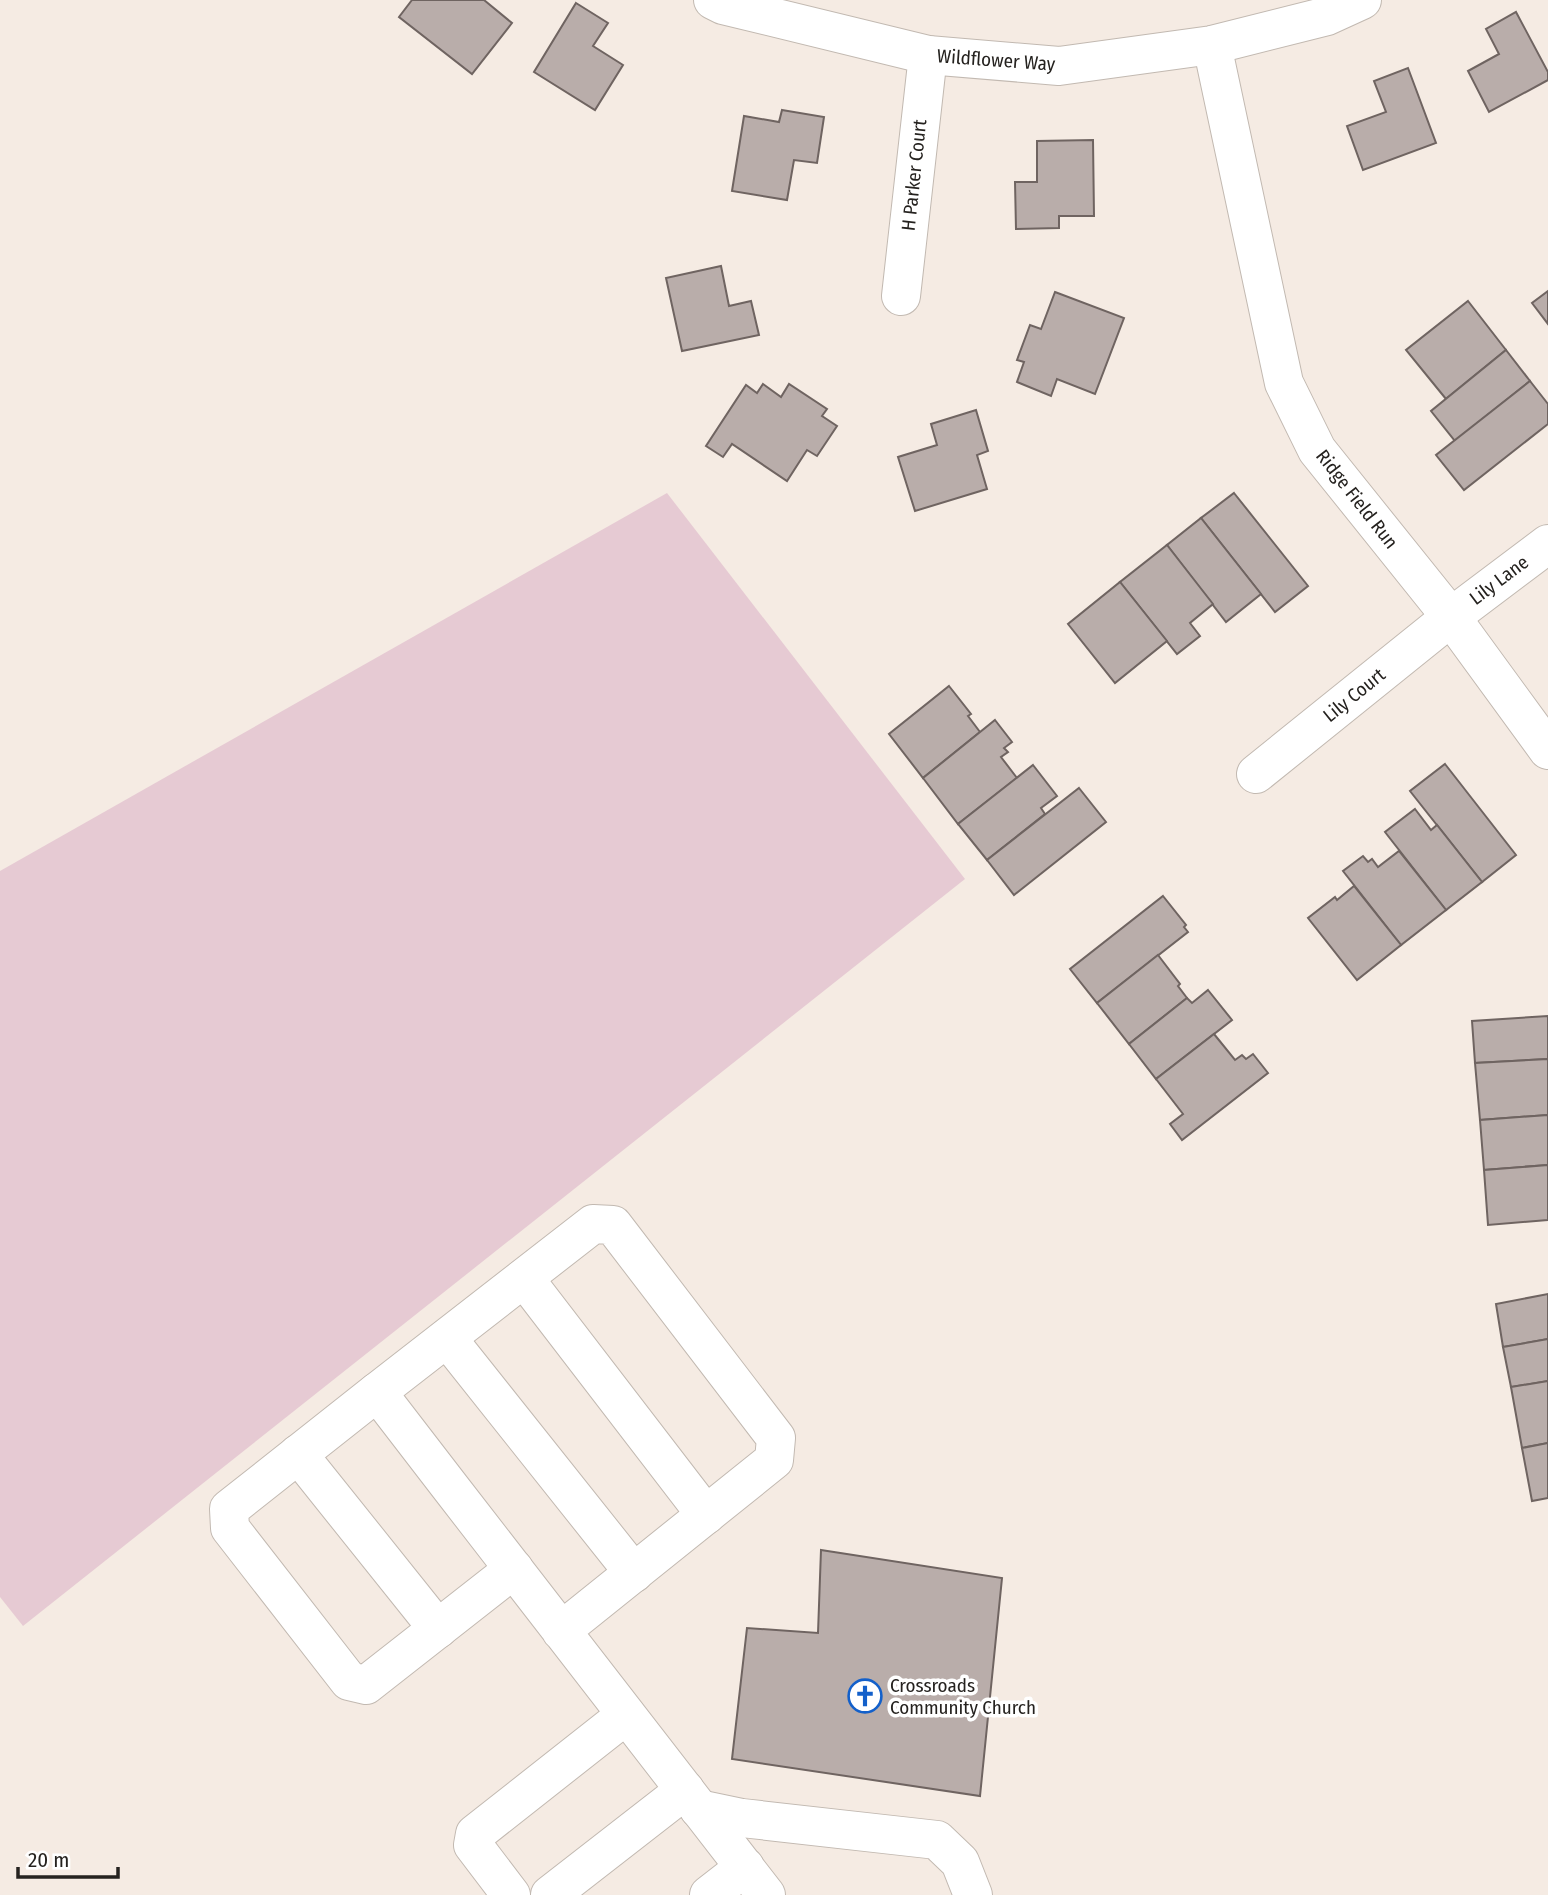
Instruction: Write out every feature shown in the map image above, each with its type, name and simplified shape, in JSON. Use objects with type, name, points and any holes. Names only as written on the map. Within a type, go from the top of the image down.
[{"type":"street","name":"Wildflower Way","points":[[713,0],[723,5],[928,55],[1059,66],[1212,45],[1327,16],[1362,0]]},
{"type":"street","name":"Ridge Field Run","points":[[1212,45],[1284,383],[1317,450],[1451,617],[1548,750]]},
{"type":"street","name":"H Parker Court","points":[[901,296],[928,55]]},
{"type":"street","name":"Lily Lane","points":[[1451,617],[1548,544]]},
{"type":"street","name":"Lily Court","points":[[1256,774],[1451,617]]},
{"type":"street","points":[[514,1569],[366,1685],[349,1681],[230,1528],[229,1509],[593,1224],[613,1225],[776,1438],[774,1460],[634,1573],[568,1639]]},
{"type":"street","points":[[524,1278],[706,1515]]},
{"type":"street","points":[[447,1338],[634,1573]]},
{"type":"street","points":[[377,1392],[755,1881],[709,1895]]},
{"type":"street","points":[[298,1454],[438,1629]]},
{"type":"street","points":[[511,1895],[473,1845],[475,1834],[626,1715]]},
{"type":"street","points":[[550,1895],[692,1799]]},
{"type":"street","points":[[692,1799],[741,1818],[937,1840],[960,1862],[973,1895]]},
{"type":"shaded area","points":[[667,493],[965,879],[23,1626],[0,1597],[0,871]]},
{"type":"building","points":[[412,0],[484,0],[512,23],[472,74],[399,17]]},
{"type":"building","points":[[576,3],[608,23],[593,46],[623,65],[595,110],[534,72]]},
{"type":"building","points":[[1516,12],[1548,72],[1548,80],[1489,112],[1468,71],[1499,54],[1486,29]]},
{"type":"building","points":[[1408,68],[1436,143],[1363,170],[1347,126],[1386,112],[1374,81]]},
{"type":"building","points":[[782,110],[824,117],[817,163],[794,160],[787,200],[732,191],[744,116],[779,122]]},
{"type":"building","points":[[1093,140],[1094,216],[1059,216],[1059,228],[1016,229],[1015,182],[1037,182],[1037,141]]},
{"type":"building","points":[[721,266],[729,306],[751,301],[759,335],[682,351],[666,278]]},
{"type":"building","points":[[1548,291],[1548,324],[1532,303]]},
{"type":"building","points":[[1055,292],[1124,318],[1095,394],[1057,379],[1051,396],[1017,382],[1024,362],[1017,360],[1030,325],[1041,329]]},
{"type":"building","points":[[1468,301],[1506,350],[1446,399],[1406,350]]},
{"type":"building","points":[[1506,350],[1530,381],[1455,441],[1431,411]]},
{"type":"building","points":[[1530,381],[1548,404],[1548,424],[1464,490],[1436,455]]},
{"type":"building","points":[[763,384],[781,397],[789,384],[827,409],[822,416],[837,426],[817,456],[807,450],[787,481],[732,444],[723,457],[706,446],[746,385],[757,393]]},
{"type":"building","points":[[976,410],[988,451],[977,455],[987,489],[915,511],[898,457],[937,445],[931,424]]},
{"type":"building","points":[[1234,493],[1308,586],[1275,612],[1201,518]]},
{"type":"building","points":[[1201,518],[1261,594],[1226,622],[1167,545]]},
{"type":"building","points":[[1167,545],[1213,604],[1190,623],[1200,636],[1177,654],[1120,582]]},
{"type":"building","points":[[1120,582],[1167,641],[1115,683],[1068,624]]},
{"type":"building","points":[[949,686],[971,714],[968,716],[980,732],[923,778],[889,734]]},
{"type":"building","points":[[995,720],[1012,742],[1004,748],[1008,752],[1001,757],[1017,778],[958,824],[923,778]]},
{"type":"building","points":[[1445,764],[1516,855],[1482,882],[1410,791]]},
{"type":"building","points":[[1033,765],[1057,796],[1041,808],[1045,814],[987,860],[958,824]]},
{"type":"building","points":[[1079,788],[1106,822],[1014,895],[987,860]]},
{"type":"building","points":[[1415,809],[1431,830],[1437,825],[1482,882],[1446,910],[1385,832]]},
{"type":"building","points":[[1399,851],[1446,910],[1401,945],[1343,871],[1363,856],[1368,862],[1372,859],[1378,867]]},
{"type":"building","points":[[1354,886],[1401,945],[1357,980],[1308,918]]},
{"type":"building","points":[[1163,896],[1186,925],[1184,927],[1188,932],[1097,1003],[1070,969]]},
{"type":"building","points":[[1158,955],[1187,998],[1129,1044],[1097,1003]]},
{"type":"building","points":[[1208,990],[1232,1020],[1156,1079],[1129,1044],[1187,998],[1192,1003]]},
{"type":"building","points":[[1548,1016],[1548,1059],[1475,1063],[1472,1021]]},
{"type":"building","points":[[1214,1034],[1235,1060],[1242,1055],[1246,1059],[1253,1054],[1268,1073],[1182,1140],[1170,1124],[1183,1114],[1156,1079]]},
{"type":"building","points":[[1548,1059],[1548,1115],[1480,1120],[1475,1063]]},
{"type":"building","points":[[1548,1115],[1548,1165],[1484,1170],[1480,1120]]},
{"type":"building","points":[[1548,1165],[1548,1220],[1488,1225],[1484,1170]]},
{"type":"building","points":[[1548,1294],[1548,1339],[1503,1347],[1496,1304]]},
{"type":"building","points":[[1548,1339],[1548,1381],[1511,1387],[1503,1347]]},
{"type":"building","points":[[1548,1381],[1548,1443],[1522,1448],[1511,1387]]},
{"type":"building","points":[[1548,1443],[1548,1498],[1532,1501],[1522,1448]]},
{"type":"building","name":"Crossroads Community Church","points":[[821,1550],[1002,1578],[980,1796],[732,1759],[747,1628],[818,1633]]},
{"type":"place","name":"Crossroads Community Church","points":[[865,1696]]}]
